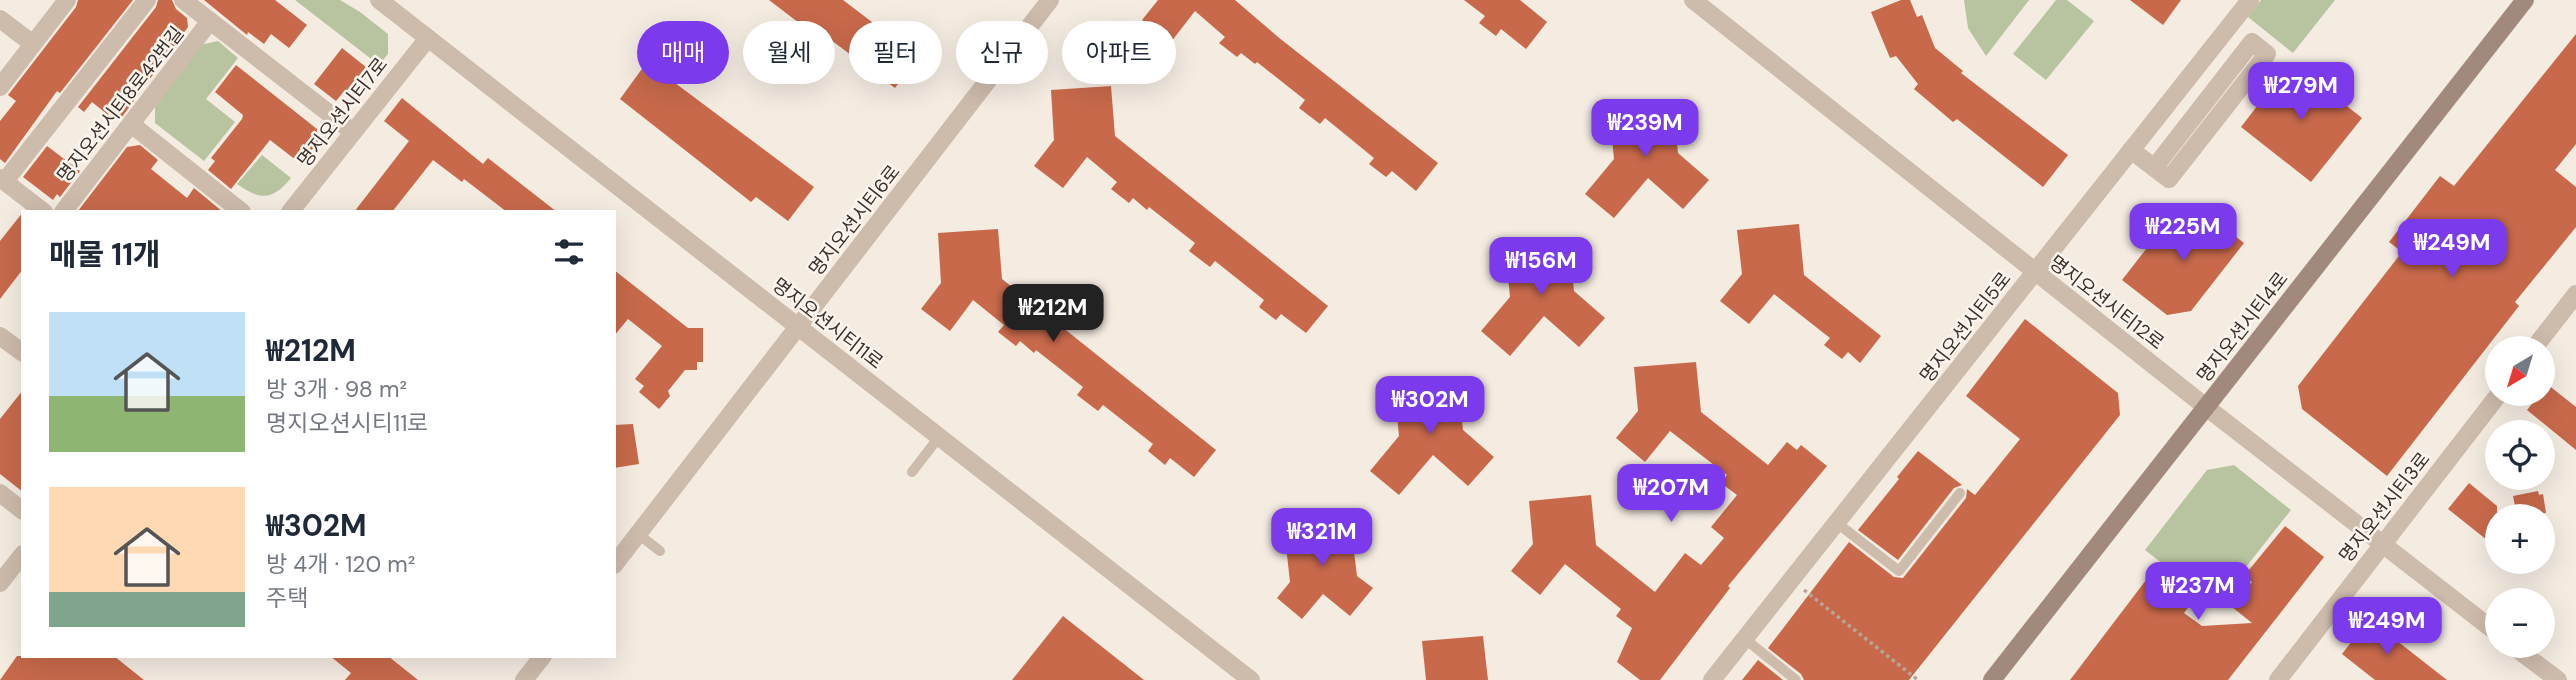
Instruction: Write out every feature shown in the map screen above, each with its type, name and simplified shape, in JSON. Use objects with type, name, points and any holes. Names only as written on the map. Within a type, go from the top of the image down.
[{"type":"main road","name":"명지오션시티4로","points":[[1992,680],[2525,0]]},
{"type":"street","points":[[0,88],[67,0]]},
{"type":"street","points":[[41,210],[2,179],[147,0]]},
{"type":"street","name":"명지오션시티8로42번길","points":[[183,0],[353,132]]},
{"type":"street","name":"명지오션시티11로","points":[[379,0],[1251,680]]},
{"type":"street","name":"명지오션시티6로","points":[[616,562],[1050,0]]},
{"type":"street","name":"명지오션시티12로","points":[[1693,0],[2206,407],[2485,624]]},
{"type":"street","name":"명지오션시티5로","points":[[1712,680],[2131,150],[2244,2]]},
{"type":"street","points":[[0,19],[33,44]]},
{"type":"street","name":"명지오션시티8로42번길","points":[[65,210],[210,21]]},
{"type":"street","name":"명지오션시티7로","points":[[292,210],[428,38]]},
{"type":"street","points":[[2131,150],[2154,168],[2169,179],[2267,54],[2252,42],[2154,168]]},
{"type":"street","points":[[131,124],[239,210]]},
{"type":"street","points":[[2543,336],[2576,294]]},
{"type":"street","points":[[0,336],[21,352]]},
{"type":"street","name":"명지오션시티3로","points":[[2278,680],[2490,406]]},
{"type":"street","points":[[0,494],[21,510]]},
{"type":"street","points":[[0,583],[21,557]]},
{"type":"street","points":[[524,680],[541,658]]},
{"type":"street","points":[[2529,658],[2557,680]]},
{"type":"lane","points":[[912,472],[939,437]]},
{"type":"lane","points":[[1837,523],[1899,571],[1960,493]]},
{"type":"lane","points":[[638,534],[660,551]]},
{"type":"lane","points":[[1745,639],[1796,680]]},
{"type":"path","points":[[1791,580],[1918,680]]},
{"type":"green space","points":[[295,0],[340,0],[388,34],[388,54],[379,65]]},
{"type":"green space","points":[[1964,0],[2029,0],[1986,56],[1968,28]]},
{"type":"green space","points":[[2056,0],[2067,0],[2094,21],[2046,80],[2013,54]]},
{"type":"green space","points":[[2261,0],[2335,0],[2293,53],[2248,17]]},
{"type":"green space","points":[[218,41],[238,58],[206,99],[235,122],[204,161],[155,123],[155,104],[200,45]]},
{"type":"green space","points":[[262,155],[291,178],[278,191],[266,196],[253,193],[237,184]]},
{"type":"green space","points":[[2234,465],[2291,510],[2216,605],[2145,550],[2207,470]]},
{"type":"building","points":[[78,0],[133,0],[60,93],[57,91],[5,163],[0,159],[0,121],[16,101],[8,95],[76,7]]},
{"type":"building","points":[[158,0],[172,0],[176,9],[187,18],[188,27],[122,117],[113,109],[108,115],[92,102],[84,112],[78,107],[156,7]]},
{"type":"building","points":[[204,0],[275,0],[307,25],[289,48],[271,34],[264,44],[248,32],[247,35]]},
{"type":"building","points":[[769,0],[843,0],[871,21],[849,21],[849,54],[835,43],[835,21],[796,21]]},
{"type":"building","points":[[1158,0],[1235,0],[1438,163],[1416,191],[1392,171],[1386,177],[1369,164],[1374,158],[1325,118],[1320,124],[1299,108],[1305,100],[1257,62],[1255,64],[1241,53],[1237,57],[1219,43],[1225,37],[1195,11],[1176,36],[1176,21],[1142,20]]},
{"type":"building","points":[[1464,0],[1520,0],[1547,22],[1526,49],[1501,29],[1496,36],[1479,23],[1485,16]]},
{"type":"building","points":[[1901,0],[1910,0],[1917,17],[1922,15],[1935,48],[1963,71],[1961,73],[2068,155],[2043,187],[1957,119],[1953,122],[1914,89],[1918,84],[1896,56],[1890,58],[1871,12]]},
{"type":"building","points":[[2130,0],[2181,0],[2163,25]]},
{"type":"building","points":[[2576,34],[2576,144],[2555,170],[2576,187],[2576,227],[2515,302],[2519,306],[2496,336],[2485,336],[2485,350],[2387,476],[2302,409],[2298,386],[2402,252],[2389,242],[2440,176],[2454,186]]},
{"type":"building","points":[[342,48],[371,71],[352,95],[345,90],[336,101],[314,84]]},
{"type":"building","points":[[2291,62],[2362,118],[2311,182],[2241,127]]},
{"type":"building","points":[[236,65],[317,129],[318,142],[301,164],[270,140],[231,189],[208,170],[215,161],[211,158],[242,119],[243,115],[215,92]]},
{"type":"building","points":[[637,76],[637,84],[676,84],[814,187],[788,221],[756,197],[751,202],[620,99]]},
{"type":"building","points":[[1111,86],[1115,136],[1328,306],[1306,333],[1281,314],[1276,320],[1259,307],[1264,300],[1215,261],[1210,267],[1189,251],[1195,243],[1149,207],[1147,210],[1133,198],[1129,203],[1111,189],[1117,182],[1087,157],[1063,188],[1034,166],[1054,140],[1051,90]]},
{"type":"building","points":[[402,98],[483,164],[488,158],[554,210],[504,210],[464,179],[462,182],[433,160],[394,210],[356,210],[409,141],[384,121]]},
{"type":"building","points":[[1673,101],[1678,153],[1709,180],[1683,209],[1648,178],[1614,218],[1585,194],[1614,159],[1609,108]]},
{"type":"building","points":[[140,145],[158,160],[151,169],[187,198],[194,188],[221,210],[79,210],[127,147]]},
{"type":"building","points":[[47,146],[80,171],[60,197],[57,194],[53,200],[23,177]]},
{"type":"building","points":[[2195,205],[2244,243],[2191,311],[2167,315],[2122,280],[2168,221],[2177,228]]},
{"type":"building","points":[[21,215],[21,272],[0,299],[0,241]]},
{"type":"building","points":[[1799,224],[1804,275],[1881,336],[1860,363],[1848,352],[1842,359],[1824,345],[1830,338],[1774,294],[1749,324],[1720,301],[1742,274],[1737,230]]},
{"type":"building","points":[[998,229],[1002,279],[1216,450],[1194,477],[1170,458],[1165,465],[1148,451],[1153,444],[1103,405],[1098,411],[1077,395],[1083,387],[1036,350],[1034,353],[1020,341],[1016,346],[998,332],[1004,325],[973,300],[950,331],[921,309],[941,283],[938,233]]},
{"type":"building","points":[[1569,239],[1574,291],[1605,318],[1579,347],[1544,316],[1510,356],[1481,331],[1510,297],[1505,246]]},
{"type":"building","points":[[616,272],[688,328],[703,328],[703,362],[697,362],[697,370],[685,370],[668,391],[670,396],[659,409],[639,392],[644,386],[635,379],[662,346],[628,319],[616,334]]},
{"type":"building","points":[[2025,319],[2118,393],[2120,415],[1909,680],[1804,680],[1801,674],[1768,648],[1849,542],[1894,577],[1903,578],[1966,498],[1967,489],[1975,495],[2020,439],[1966,396]]},
{"type":"building","points":[[1696,362],[1701,412],[1768,465],[1787,442],[1797,450],[1801,445],[1827,466],[1728,586],[1730,588],[1660,680],[1640,680],[1617,662],[1632,628],[1616,616],[1621,609],[1565,564],[1540,595],[1511,571],[1533,544],[1529,501],[1591,495],[1596,545],[1655,592],[1685,553],[1701,565],[1724,538],[1711,527],[1737,495],[1721,483],[1727,475],[1670,431],[1645,462],[1616,438],[1638,411],[1634,367]]},
{"type":"building","points":[[1458,378],[1463,430],[1494,457],[1468,486],[1433,455],[1399,495],[1370,471],[1399,436],[1394,385]]},
{"type":"building","points":[[2555,390],[2576,407],[2576,450],[2555,433],[2555,420],[2539,420],[2527,410],[2530,406],[2555,406]]},
{"type":"building","points":[[21,393],[21,490],[0,474],[0,419]]},
{"type":"building","points":[[633,424],[639,464],[616,468],[616,425]]},
{"type":"building","points":[[1918,451],[1962,485],[1954,488],[1898,560],[1858,530]]},
{"type":"building","points":[[2469,483],[2495,504],[2485,504],[2485,538],[2448,509]]},
{"type":"building","points":[[2538,491],[2539,495],[2543,494],[2545,504],[2515,504],[2513,496]]},
{"type":"building","points":[[1350,519],[1357,576],[1373,588],[1350,616],[1323,594],[1302,619],[1277,598],[1290,582],[1284,528]]},
{"type":"building","points":[[2285,526],[2324,557],[2228,680],[2070,680],[2159,563],[2199,593],[2184,613],[2202,626],[2252,623],[2232,607],[2252,582],[2244,576]]},
{"type":"building","points":[[1063,616],[1144,680],[1012,680]]},
{"type":"building","points":[[2369,619],[2447,680],[2375,680],[2342,654]]},
{"type":"building","points":[[1483,636],[1488,680],[1426,680],[1422,641]]},
{"type":"building","points":[[17,656],[21,656],[116,658],[144,680],[0,680]]},
{"type":"building","points":[[332,658],[390,658],[418,680],[345,680],[351,673]]},
{"type":"building","points":[[1758,660],[1783,680],[1742,680]]}]
